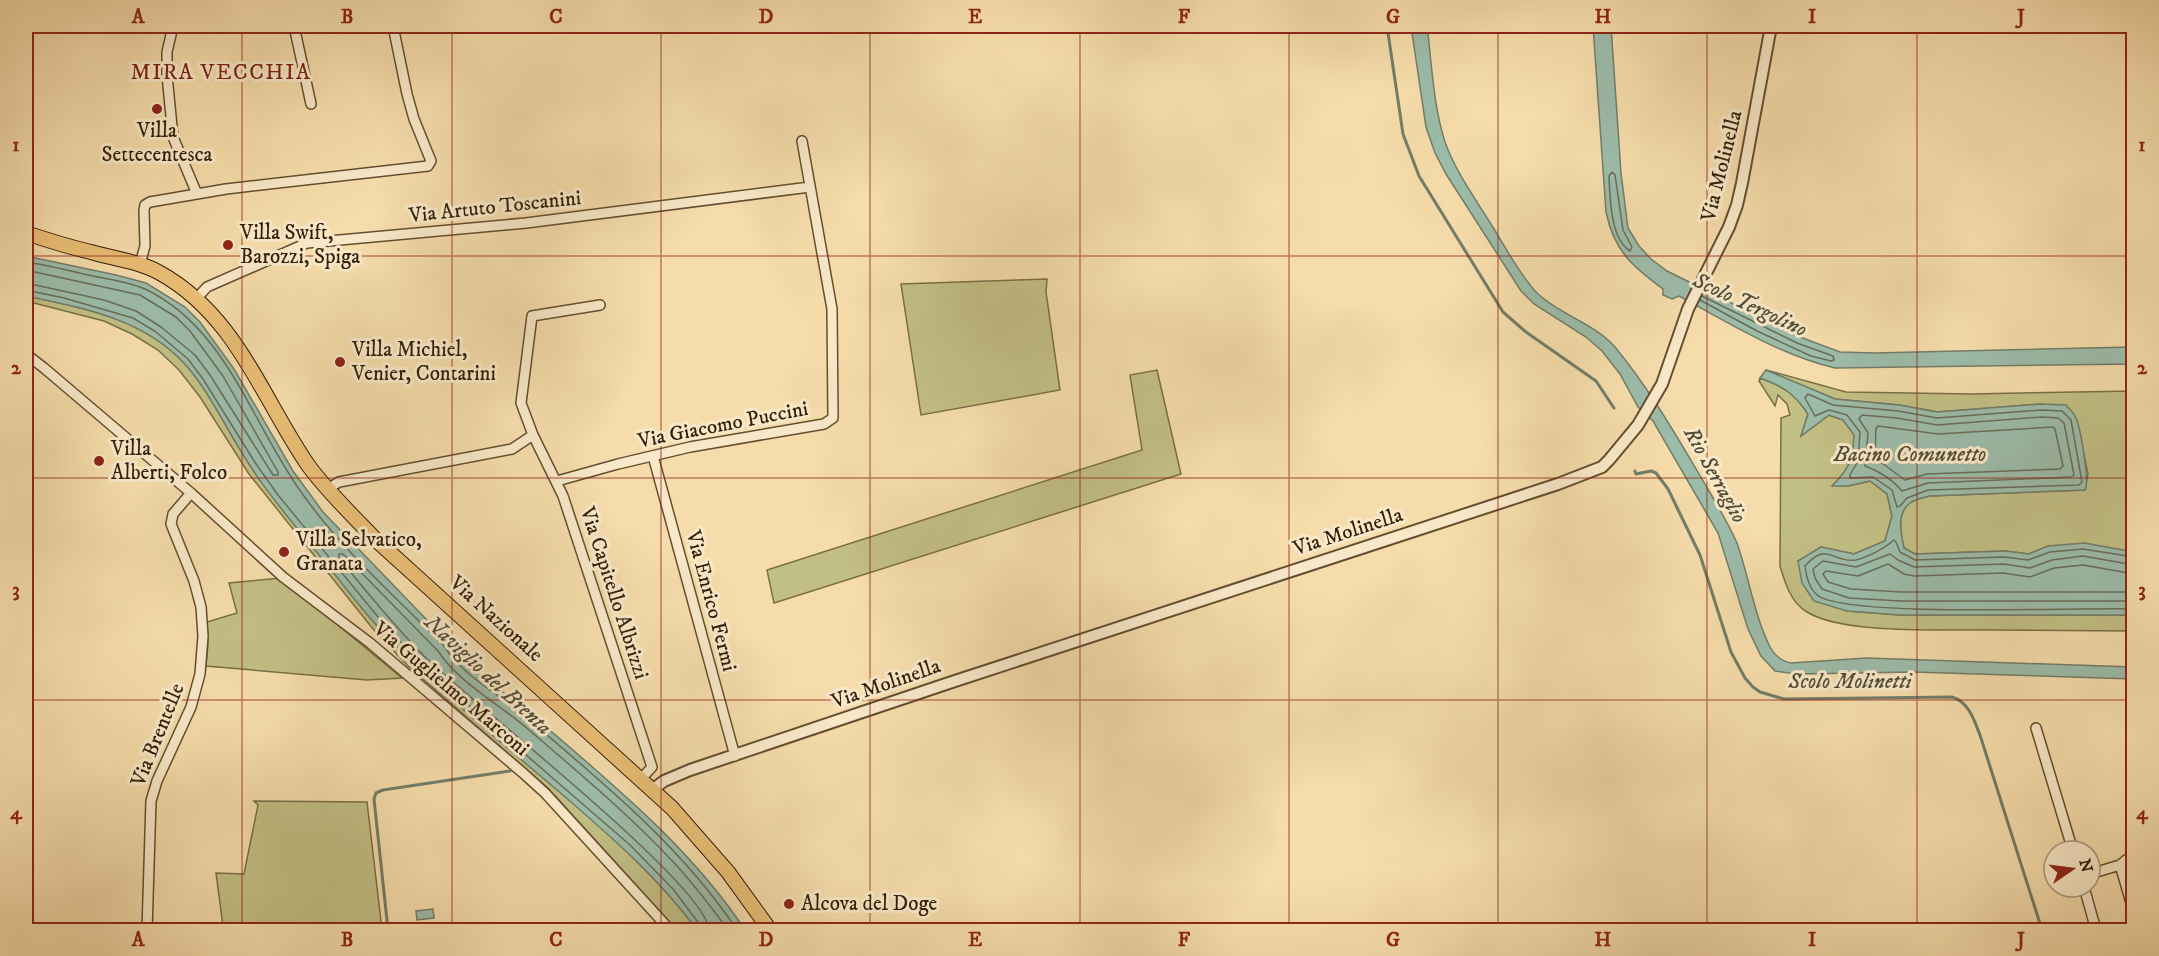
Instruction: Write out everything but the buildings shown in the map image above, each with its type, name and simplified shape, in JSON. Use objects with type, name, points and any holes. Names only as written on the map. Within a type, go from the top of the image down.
[{"type":"main road","name":"Via Nazionale","points":[[26,232],[92,253],[140,264],[159,272],[197,298],[218,320],[242,352],[309,466],[375,539],[672,808],[728,872],[770,930]]},
{"type":"street","points":[[173,26],[167,52],[167,75],[173,137],[197,194]]},
{"type":"street","points":[[294,26],[311,104]]},
{"type":"street","points":[[140,264],[144,246],[145,205],[150,202],[197,194],[428,166],[431,161],[406,94],[393,26]]},
{"type":"street","name":"Via Molinella","points":[[652,790],[664,781],[735,756],[1569,480],[1602,467],[1638,425],[1662,384],[1688,309],[1729,227],[1742,183],[1771,26]]},
{"type":"street","name":"Via Giacomo Puccini","points":[[557,482],[690,447],[825,424],[833,418],[832,309],[802,141]]},
{"type":"street","name":"Via Artuto Toscanini","points":[[197,298],[207,287],[307,243],[526,223],[810,187]]},
{"type":"street","points":[[26,214],[26,222]]},
{"type":"street","name":"Via Capitello Albrizzi","points":[[600,305],[532,315],[521,403],[533,435],[557,482],[621,667],[652,767],[664,781]]},
{"type":"street","name":"Via Guglielmo Marconi","points":[[26,354],[191,493],[283,577],[370,643],[545,793],[670,930]]},
{"type":"street","points":[[329,488],[339,482],[512,448],[533,435]]},
{"type":"street","name":"Via Enrico Fermi","points":[[653,456],[735,756]]},
{"type":"street","name":"Via Brentelle","points":[[147,930],[151,801],[157,781],[194,699],[200,674],[204,627],[201,608],[194,581],[171,524],[173,514],[191,493]]},
{"type":"street","points":[[2036,728],[2069,839]]},
{"type":"street","points":[[641,779],[652,767]]},
{"type":"street","points":[[2102,870],[2133,858]]},
{"type":"street","points":[[2120,865],[2133,913]]},
{"type":"street","points":[[2087,899],[2096,930]]},
{"type":"shaded area","points":[[1047,279],[1046,292],[1060,390],[921,415],[901,284]]},
{"type":"shaded area","points":[[26,296],[69,305],[131,325],[150,335],[184,363],[202,386],[243,455],[267,490],[381,630],[419,669],[625,849],[663,888],[697,930],[677,930],[549,789],[408,666],[373,629],[249,474],[200,397],[179,370],[158,350],[104,321],[26,301]]},
{"type":"shaded area","points":[[1157,370],[1181,474],[774,603],[767,570],[1142,450],[1130,375]]},
{"type":"shaded area","points":[[1766,370],[1846,392],[1971,394],[2133,391],[2133,426],[2128,474],[2133,486],[2133,552],[2048,546],[2029,554],[2005,551],[1915,554],[1904,548],[1901,530],[1903,512],[1912,502],[1929,496],[2085,490],[2088,474],[2082,446],[2042,404],[1938,412],[1899,405],[1835,399]]},
{"type":"shaded area","points":[[1760,378],[1788,392],[1808,414],[1801,436],[1829,415],[1843,420],[1855,435],[1850,463],[1833,485],[1848,486],[1870,481],[1887,494],[1892,516],[1885,541],[1854,554],[1821,547],[1798,561],[1847,611],[1900,615],[2133,615],[2133,631],[1870,628],[1824,619],[1801,608],[1787,586],[1780,566],[1781,418],[1790,415],[1787,404],[1778,395],[1775,406],[1759,381]]},
{"type":"shaded area","points":[[281,578],[402,678],[367,680],[206,666],[207,622],[237,613],[229,583]]},
{"type":"shaded area","points":[[254,801],[367,802],[382,930],[223,926],[216,873],[244,874],[258,805]]},
{"type":"water","points":[[1411,26],[1427,26],[1435,99],[1441,128],[1461,176],[1514,262],[1537,293],[1607,339],[1653,399],[1734,536],[1764,635],[1776,655],[1791,663],[1867,658],[2133,667],[2133,679],[1912,672],[1797,674],[1775,671],[1761,656],[1748,629],[1718,533],[1653,421],[1638,407],[1620,374],[1602,351],[1586,337],[1534,304],[1521,291],[1446,174],[1435,153],[1426,127]]},
{"type":"water","points":[[1593,26],[1611,26],[1621,173],[1628,228],[1639,246],[1667,271],[1800,337],[1840,352],[2133,347],[2133,364],[1835,368],[1775,347],[1679,296],[1672,299],[1663,295],[1663,289],[1633,265],[1619,247],[1609,226],[1606,212]]},
{"type":"water","points":[[26,256],[146,283],[185,307],[200,322],[234,369],[293,471],[323,512],[466,663],[521,705],[646,815],[699,870],[745,930],[697,930],[669,895],[622,847],[450,698],[374,622],[268,491],[211,400],[184,363],[150,335],[131,325],[69,305],[26,296]]},
{"type":"water","name":"Bacino Comunetto","points":[[1766,370],[1835,399],[1899,405],[1937,412],[2042,404],[2066,405],[2075,416],[2079,430],[2085,466],[2085,490],[1929,496],[1914,500],[1906,507],[1901,518],[1904,548],[1915,554],[2005,551],[2029,554],[2048,546],[2084,543],[2133,552],[2133,615],[1900,615],[1847,611],[1814,601],[1802,583],[1798,561],[1821,547],[1854,554],[1885,541],[1892,516],[1887,494],[1870,481],[1848,486],[1832,486],[1849,463],[1853,451],[1854,435],[1843,420],[1829,415],[1801,436],[1808,414],[1788,392],[1760,378]]},
{"type":"water","points":[[2133,426],[2133,486],[2128,474]]},
{"type":"water","points":[[433,909],[434,918],[417,920],[416,911]]},
{"type":"waterway","points":[[1387,26],[1403,134],[1419,176],[1503,312],[1526,332],[1596,381],[1614,408]]},
{"type":"waterway","name":"Scolo Molinetti","points":[[1635,471],[1636,474],[1651,471],[1656,473],[1668,489],[1700,555],[1731,652],[1745,678],[1760,692],[1784,699],[1952,697],[1967,707],[1980,735],[2042,930]]},
{"type":"waterway","points":[[388,930],[374,799],[376,793],[383,790],[510,771]]},
{"type":"place","name":"Villa Settecentesca","points":[[157,109]]},
{"type":"place","name":"Villa Swift, Barozzi, Spiga","points":[[228,245]]},
{"type":"place","name":"Villa Michiel, Venier, Contarini","points":[[340,362]]},
{"type":"place","name":"Villa Alberti, Folco","points":[[99,461]]},
{"type":"place","name":"Villa Selvatico, Granata","points":[[284,552]]},
{"type":"place","name":"Alcova del Doge","points":[[789,904]]},
{"type":"district","name":"MIRA VECCHIA","points":[[221,72]]},
{"type":"water label","name":"Scolo Tergolino","points":[[1750,305]]},
{"type":"water label","name":"Rio Serraglio","points":[[1715,475]]},
{"type":"water label","name":"Naviglio del Brenta","points":[[488,675]]}]
